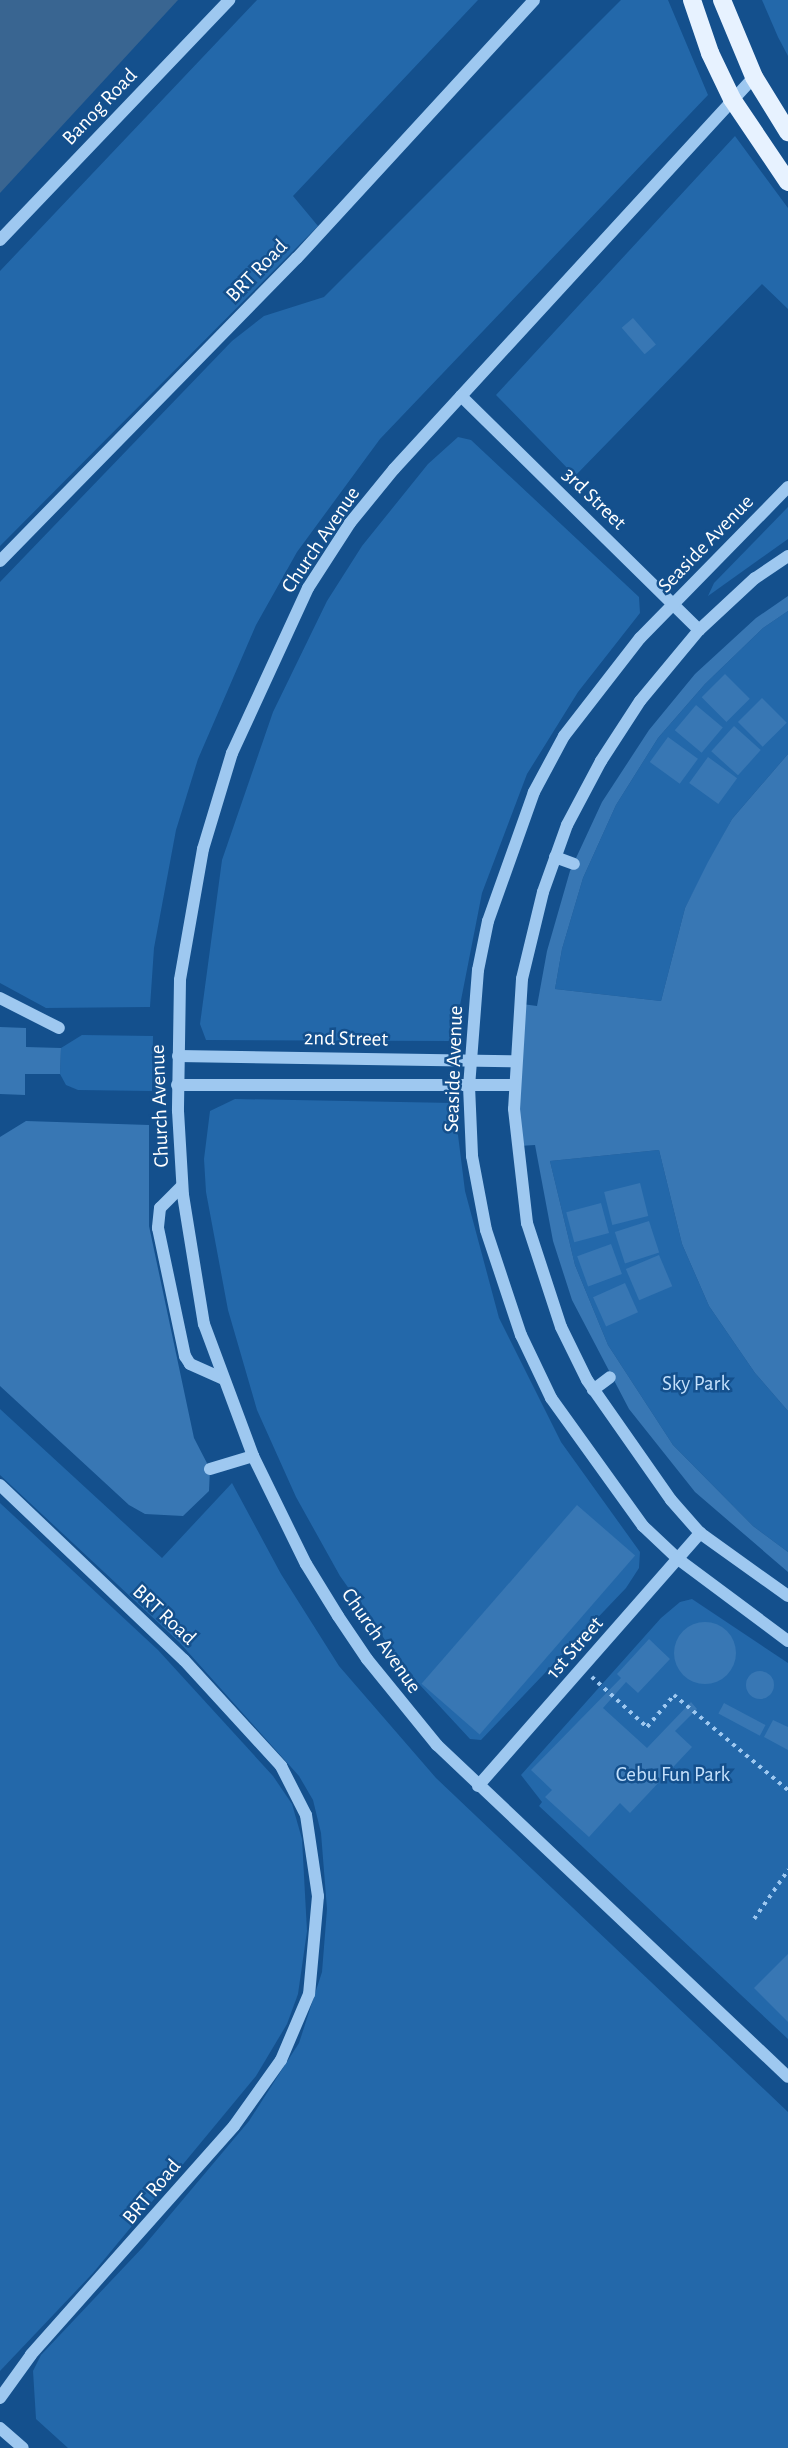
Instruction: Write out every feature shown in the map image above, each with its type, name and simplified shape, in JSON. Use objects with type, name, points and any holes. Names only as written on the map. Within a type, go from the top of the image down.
[{"type":"main road","points":[[692,0],[710,53],[732,99],[788,182]]},
{"type":"main road","points":[[722,0],[754,77],[788,132]]},
{"type":"street","name":"Banog Road","points":[[0,240],[229,0]]},
{"type":"street","name":"BRT Road","points":[[0,561],[297,258],[534,0]]},
{"type":"street","name":"Church Avenue","points":[[754,77],[461,396],[350,523],[308,588],[266,671],[232,753],[203,849],[180,980],[177,1085],[182,1186],[193,1275],[222,1378],[253,1456],[306,1564],[367,1660],[410,1715],[478,1786],[677,1968],[788,2077]]},
{"type":"street","name":"3rd Street","points":[[461,396],[699,629]]},
{"type":"street","name":"Seaside Avenue","points":[[788,487],[600,686],[564,736],[534,792],[488,921],[478,970],[469,1086],[478,1189],[502,1286],[521,1335],[575,1436],[634,1515],[678,1559],[788,1641]]},
{"type":"street","points":[[788,556],[755,578],[699,629],[640,701],[601,761],[555,857],[531,934],[514,1061],[516,1151],[527,1223],[561,1327],[593,1390],[671,1500],[700,1533],[788,1596]]},
{"type":"street","points":[[555,857],[574,864]]},
{"type":"street","points":[[0,998],[59,1028]]},
{"type":"street","name":"2nd Street","points":[[178,1056],[514,1061]]},
{"type":"street","points":[[177,1085],[514,1085]]},
{"type":"street","points":[[182,1186],[160,1208],[158,1228],[186,1356],[190,1363],[222,1378]]},
{"type":"street","points":[[593,1390],[610,1377]]},
{"type":"street","points":[[210,1469],[253,1456]]},
{"type":"street","name":"BRT Road","points":[[0,1485],[184,1660],[292,1783],[306,1815],[315,1863],[317,1936],[309,1994],[281,2060],[234,2126],[31,2356],[0,2398]]},
{"type":"street","name":"1st Street","points":[[478,1786],[700,1533]]},
{"type":"street","points":[[0,2428],[23,2448]]},
{"type":"path","points":[[583,1668],[647,1727],[674,1695],[788,1790]]},
{"type":"path","points":[[754,1919],[788,1871]]},
{"type":"green space","points":[[257,0],[478,0],[293,196],[318,226],[0,546],[0,271]]},
{"type":"green space","points":[[621,0],[668,0],[708,95],[380,439],[297,552],[256,625],[198,759],[176,830],[154,948],[150,1007],[46,1008],[0,983],[0,582],[232,341],[264,316],[324,297]]},
{"type":"green space","points":[[762,0],[788,0],[788,56],[778,37]]},
{"type":"green space","points":[[735,136],[788,208],[788,309],[762,284],[575,476],[496,395]]},
{"type":"green space","points":[[458,437],[471,440],[639,597],[640,613],[578,692],[527,774],[482,893],[453,1041],[206,1040],[200,1024],[222,860],[273,712],[327,601],[362,546],[428,464]]},
{"type":"green space","points":[[788,507],[788,539],[708,596],[714,583]]},
{"type":"green space","points":[[788,611],[788,754],[732,819],[685,908],[661,1001],[555,989],[562,949],[583,878],[616,805],[658,738],[705,684],[763,628]]},
{"type":"green space","points":[[82,1035],[153,1036],[152,1091],[78,1090],[66,1085],[60,1074],[61,1048]]},
{"type":"green space","points":[[235,1099],[454,1103],[465,1191],[499,1318],[561,1442],[640,1552],[639,1568],[626,1588],[481,1740],[470,1739],[407,1671],[340,1576],[296,1497],[257,1410],[228,1310],[206,1192],[204,1159],[210,1111]]},
{"type":"green space","name":"Sky Park","points":[[659,1150],[682,1244],[709,1306],[755,1373],[788,1411],[788,1552],[753,1526],[673,1445],[608,1345],[575,1265],[550,1161]]},
{"type":"green space","points":[[0,1409],[162,1558],[232,1483],[281,1574],[339,1666],[436,1778],[788,2112],[788,2448],[68,2448],[36,2419],[33,2371],[41,2355],[143,2247],[249,2121],[299,2043],[322,1972],[327,1909],[321,1833],[313,1800],[299,1776],[179,1642],[0,1475]]},
{"type":"green space","points":[[0,1503],[158,1650],[273,1776],[292,1804],[302,1839],[307,1931],[298,1994],[287,2024],[256,2076],[93,2273],[0,2371]]},
{"type":"green space","name":"Cebu Fun Park","points":[[692,1599],[788,1663],[788,2039],[539,1806],[542,1802],[521,1775],[661,1618],[680,1602]]},
{"type":"shaded area","points":[[0,0],[178,0],[0,193]]},
{"type":"building","points":[[633,318],[656,344],[645,354],[622,328]]},
{"type":"building","points":[[788,596],[788,611],[763,628],[705,684],[658,738],[616,805],[583,878],[562,949],[555,989],[661,1001],[685,908],[708,862],[732,819],[788,754],[788,1411],[755,1373],[709,1306],[682,1244],[659,1150],[550,1161],[575,1265],[608,1345],[673,1445],[753,1526],[788,1552],[788,1572],[695,1492],[629,1409],[572,1300],[553,1241],[535,1145],[519,1146],[522,1004],[537,1006],[547,951],[570,871],[602,802],[649,730],[695,674],[756,618]]},
{"type":"building","points":[[725,674],[750,699],[726,722],[702,697]]},
{"type":"building","points":[[762,698],[787,723],[763,747],[738,722]]},
{"type":"building","points":[[696,705],[723,727],[702,753],[675,730]]},
{"type":"building","points":[[734,726],[761,750],[738,775],[711,751]]},
{"type":"building","points":[[668,737],[698,759],[680,784],[650,762]]},
{"type":"building","points":[[708,757],[737,778],[718,804],[689,783]]},
{"type":"building","points":[[0,1027],[26,1028],[26,1047],[61,1048],[60,1074],[25,1074],[25,1095],[0,1094]]},
{"type":"building","points":[[26,1121],[149,1125],[149,1226],[194,1438],[210,1469],[209,1491],[183,1516],[145,1514],[129,1505],[0,1386],[0,1137]]},
{"type":"building","points":[[640,1183],[648,1216],[612,1225],[604,1192]]},
{"type":"building","points":[[601,1203],[609,1233],[574,1242],[566,1212]]},
{"type":"building","points":[[649,1221],[659,1252],[625,1264],[615,1232]]},
{"type":"building","points":[[611,1244],[622,1274],[588,1286],[577,1256]]},
{"type":"building","points":[[659,1255],[672,1286],[639,1300],[626,1269]]},
{"type":"building","points":[[625,1283],[638,1312],[606,1326],[593,1297]]},
{"type":"building","points":[[577,1505],[635,1556],[480,1734],[422,1684]]},
{"type":"building","points":[[699,1622],[711,1622],[727,1631],[734,1641],[734,1665],[727,1675],[711,1684],[699,1684],[688,1679],[679,1670],[674,1659],[674,1647],[679,1636],[688,1627]]},
{"type":"building","points":[[649,1639],[670,1659],[638,1693],[626,1682],[603,1708],[647,1748],[691,1702],[697,1709],[675,1731],[692,1747],[630,1813],[620,1803],[589,1837],[545,1797],[552,1790],[531,1770],[621,1678],[617,1674]]},
{"type":"building","points":[[760,1671],[770,1675],[774,1685],[770,1695],[760,1699],[750,1695],[746,1685],[750,1675]]},
{"type":"building","points":[[724,1703],[765,1725],[760,1736],[718,1714]]},
{"type":"building","points":[[773,1720],[788,1727],[788,1750],[764,1737]]},
{"type":"building","points":[[788,1954],[788,2022],[754,1988]]}]
